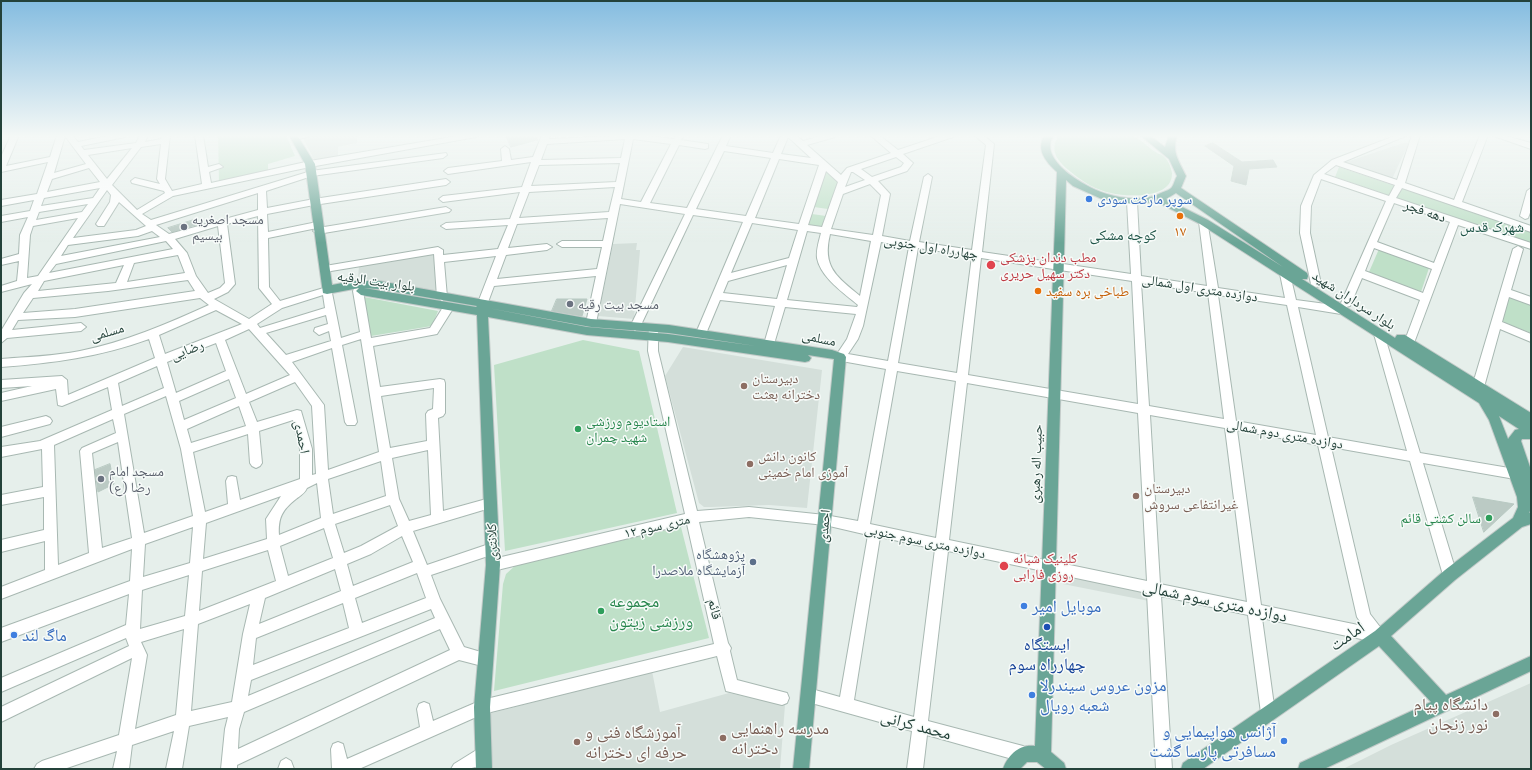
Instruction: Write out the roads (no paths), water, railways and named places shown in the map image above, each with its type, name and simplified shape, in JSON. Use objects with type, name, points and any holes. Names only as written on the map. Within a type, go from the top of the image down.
[{"type":"main road","points":[[310,171],[327,290]]},
{"type":"main road","points":[[1061,173],[1077,184],[1096,194],[1117,200],[1132,202],[1159,199],[1169,195],[1177,189],[1181,182],[1181,171]]},
{"type":"main road","name":"حبیب اله رهبری","points":[[1043,756],[1061,173]]},
{"type":"main road","name":"بلوار سرداران شهید","points":[[1177,189],[1316,284],[1379,334],[1478,392],[1531,419]]},
{"type":"main road","name":"بلوار سرداران شهید","points":[[1159,199],[1204,222],[1286,274],[1409,343],[1531,430]]},
{"type":"main road","points":[[1187,214],[1179,205],[1180,201],[1184,199],[1189,200],[1200,205]]},
{"type":"main road","name":"بلوار بیت الرقیه","points":[[327,290],[345,285],[362,283],[442,297],[482,309],[587,331],[653,333]]},
{"type":"main road","name":"بلوار بیت الرقیه","points":[[327,290],[358,291],[449,307],[482,309],[590,323],[636,327],[653,333]]},
{"type":"main road","name":"کلانتری","points":[[482,309],[493,565],[482,707],[484,762]]},
{"type":"main road","name":"مسلمی","points":[[653,333],[701,334],[832,354],[840,357]]},
{"type":"main road","name":"مسلمی","points":[[653,333],[824,360],[832,361],[840,357]]},
{"type":"main road","name":"احمدی","points":[[801,769],[840,357]]},
{"type":"main road","points":[[1478,392],[1494,418],[1527,483]]},
{"type":"main road","points":[[1524,520],[1524,497],[1527,483],[1514,440],[1519,434],[1531,434]]},
{"type":"main road","name":"امامت","points":[[1189,769],[1202,764],[1268,713],[1380,636],[1450,575],[1524,520]]},
{"type":"main road","points":[[1380,636],[1443,704]]},
{"type":"main road","points":[[1306,769],[1531,662]]},
{"type":"main road","points":[[1011,769],[1015,760],[1023,754],[1033,753],[1043,756],[1058,769]]},
{"type":"street","points":[[22,282],[25,235],[50,171]]},
{"type":"street","points":[[48,177],[72,171]]},
{"type":"street","points":[[96,171],[106,184],[136,214],[168,238],[180,251],[191,276],[205,296],[216,306],[255,328],[297,376],[318,406],[313,480],[328,521],[340,561],[357,632]]},
{"type":"street","points":[[2,337],[28,295],[106,184],[119,171]]},
{"type":"street","points":[[162,171],[161,179],[168,192]]},
{"type":"street","points":[[204,171],[207,186]]},
{"type":"street","points":[[136,214],[168,192],[298,171]]},
{"type":"street","points":[[66,242],[138,233],[151,225],[262,188],[305,171]]},
{"type":"street","points":[[482,309],[490,283],[532,171]]},
{"type":"street","points":[[590,323],[623,171]]},
{"type":"street","points":[[644,205],[662,171]]},
{"type":"street","points":[[636,327],[710,171]]},
{"type":"street","points":[[701,334],[770,171]]},
{"type":"street","points":[[769,344],[803,227],[823,171]]},
{"type":"street","points":[[832,171],[842,181]]},
{"type":"street","points":[[850,171],[842,181],[823,243],[822,258],[831,273],[862,308]]},
{"type":"street","points":[[840,357],[848,349],[854,338],[878,238],[886,194],[872,181],[853,171]]},
{"type":"street","points":[[839,192],[872,181],[895,171]]},
{"type":"street","points":[[916,769],[987,171]]},
{"type":"street","points":[[1316,284],[1305,233],[1306,206],[1318,175],[1323,171]]},
{"type":"street","name":"دهه فجر","points":[[1361,171],[1531,229]]},
{"type":"street","points":[[1343,306],[1391,199],[1400,184],[1404,171]]},
{"type":"street","points":[[1458,204],[1470,171]]},
{"type":"street","name":"دهه فجر","points":[[1318,175],[1531,246]]},
{"type":"street","points":[[846,706],[892,366],[914,244],[928,177]]},
{"type":"street","points":[[135,181],[168,192]]},
{"type":"street","points":[[53,261],[168,238],[222,222],[262,212],[314,202],[338,195],[358,199],[426,189],[446,182]]},
{"type":"street","points":[[1,203],[106,184]]},
{"type":"street","points":[[443,199],[525,189],[620,184]]},
{"type":"street","points":[[262,188],[264,288],[278,305]]},
{"type":"street","points":[[1525,216],[1531,191]]},
{"type":"street","points":[[101,224],[115,202],[116,194]]},
{"type":"street","points":[[1,219],[34,211],[95,200]]},
{"type":"street","name":"چهارراه اول جنوبی","points":[[616,201],[827,230],[1058,266]]},
{"type":"street","points":[[1132,202],[1135,278],[1164,769]]},
{"type":"street","points":[[30,224],[85,214]]},
{"type":"street","points":[[263,236],[368,223],[382,225],[396,215],[440,214]]},
{"type":"street","points":[[418,215],[419,225]]},
{"type":"street","points":[[446,226],[614,215]]},
{"type":"street","points":[[1409,343],[1455,221]]},
{"type":"street","points":[[15,317],[75,313],[205,296],[224,290],[230,284],[222,222]]},
{"type":"street","points":[[1204,222],[1268,713]]},
{"type":"street","points":[[120,286],[140,244]]},
{"type":"street","points":[[562,244],[607,244]]},
{"type":"street","points":[[1372,244],[1438,267]]},
{"type":"street","points":[[439,259],[547,247]]},
{"type":"street","points":[[1478,392],[1518,249]]},
{"type":"street","points":[[324,269],[438,250],[442,297]]},
{"type":"street","points":[[1,289],[22,282],[180,251]]},
{"type":"street","points":[[1,262],[24,256]]},
{"type":"street","points":[[725,278],[793,260]]},
{"type":"street","name":"دوازده متری اول شمالی","points":[[1058,266],[1292,302],[1343,306]]},
{"type":"street","points":[[490,283],[601,272]]},
{"type":"street","points":[[1359,272],[1426,298]]},
{"type":"street","points":[[1286,274],[1364,617],[1380,636]]},
{"type":"street","points":[[28,295],[120,286],[191,276]]},
{"type":"street","points":[[327,290],[351,422]]},
{"type":"street","name":"رضایی","points":[[61,384],[62,402],[161,360],[219,338],[255,328],[278,305],[327,290]]},
{"type":"street","points":[[358,291],[393,500],[422,568],[434,601],[459,653]]},
{"type":"street","points":[[1506,292],[1531,301]]},
{"type":"street","points":[[717,296],[780,303],[862,308]]},
{"type":"street","name":"مسلمی","points":[[1,363],[80,355],[117,346],[153,334],[216,306]]},
{"type":"street","points":[[284,360],[337,342],[433,331],[449,307]]},
{"type":"street","points":[[255,328],[300,320],[331,310]]},
{"type":"street","points":[[300,320],[302,330]]},
{"type":"street","points":[[1497,324],[1531,338]]},
{"type":"street","points":[[319,331],[334,326]]},
{"type":"street","points":[[2,337],[81,327]]},
{"type":"street","name":"قائم","points":[[653,333],[653,351],[724,648],[731,686],[782,698]]},
{"type":"street","points":[[153,334],[187,449],[200,519],[183,720],[174,769]]},
{"type":"street","points":[[1379,334],[1450,575]]},
{"type":"street","points":[[219,338],[253,428],[256,463]]},
{"type":"street","name":"دوازده متری دوم شمالی","points":[[840,357],[1415,457],[1527,483]]},
{"type":"street","points":[[1,452],[41,445],[118,412],[232,373]]},
{"type":"street","points":[[180,427],[297,376]]},
{"type":"street","points":[[1,384],[62,380],[61,384],[1,397]]},
{"type":"street","points":[[112,381],[134,504],[139,542],[134,639],[140,655],[121,769]]},
{"type":"street","points":[[376,392],[440,383],[439,413],[432,414],[436,519]]},
{"type":"street","name":"احمدی","points":[[187,449],[297,414],[313,480]]},
{"type":"street","points":[[1,432],[46,421]]},
{"type":"street","points":[[96,556],[86,451],[122,435]]},
{"type":"street","points":[[48,442],[52,573]]},
{"type":"street","points":[[1,593],[96,556],[386,454],[434,444]]},
{"type":"street","points":[[283,584],[273,543],[272,519],[284,501],[313,480]]},
{"type":"street","points":[[232,482],[234,508]]},
{"type":"street","points":[[1,500],[50,491]]},
{"type":"street","points":[[1,635],[136,586],[273,543],[328,521],[393,500]]},
{"type":"street","points":[[1,685],[80,650],[134,639],[192,620],[259,594],[366,550],[405,528],[490,503]]},
{"type":"street","name":"۱۲ متری سوم","points":[[493,565],[693,517],[749,512],[825,520]]},
{"type":"street","name":"دوازده متری سوم جنوبی","points":[[825,520],[1049,567]]},
{"type":"street","points":[[1,546],[51,534]]},
{"type":"street","points":[[250,634],[348,595],[422,568],[492,549]]},
{"type":"street","name":"دوازده متری سوم شمالی","points":[[1049,567],[1380,636]]},
{"type":"street","points":[[229,765],[237,708],[242,692],[250,634],[259,594]]},
{"type":"street","points":[[244,675],[434,601]]},
{"type":"street","points":[[42,769],[183,720],[237,708],[443,621]]},
{"type":"street","points":[[1,716],[134,639]]},
{"type":"street","points":[[338,749],[340,769],[482,707],[724,648]]},
{"type":"street","points":[[229,765],[459,653],[486,660]]},
{"type":"street","name":"محمد کرانی","points":[[808,695],[1023,754]]},
{"type":"street","points":[[424,709],[428,731]]},
{"type":"street","points":[[459,769],[484,762]]},
{"type":"place","name":"سوپر مارکت سودی","points":[[1089,199]]},
{"type":"place","name":"۱۷","points":[[1180,216]]},
{"type":"place","name":"مسجد اصغریه بیسیم","points":[[184,227]]},
{"type":"place","name":"مطب دندان پزشکی دکتر سهیل حریری","points":[[991,265]]},
{"type":"place","name":"طباخی بره سفید","points":[[1038,291]]},
{"type":"place","name":"مسجد بیت رقیه","points":[[570,304]]},
{"type":"place","name":"دبیرستان دخترانه بعثت","points":[[744,386]]},
{"type":"place","name":"استادیوم ورزشی شهید چمران","points":[[578,429]]},
{"type":"place","name":"کانون دانش آموزی امام خمینی","points":[[750,464]]},
{"type":"place","name":"مسجد امام رضا (ع)","points":[[101,479]]},
{"type":"place","name":"دبیرستان غیرانتفاعی سروش","points":[[1136,496]]},
{"type":"place","name":"سالن کشتی قائم","points":[[1489,518]]},
{"type":"place","name":"پژوهشگاه آزمایشگاه ملاصدرا","points":[[753,562]]},
{"type":"place","name":"کلینیک شبانه روزی فارابی","points":[[1004,566]]},
{"type":"place","name":"موبایل امیر","points":[[1024,606]]},
{"type":"place","name":"مجموعه ورزشی زیتون","points":[[601,611]]},
{"type":"place","name":"ایستگاه چهارراه سوم","points":[[1047,627]]},
{"type":"place","name":"ماگ لند","points":[[14,635]]},
{"type":"place","name":"مزون عروس سیندرلا شعبه رویال","points":[[1032,695]]},
{"type":"place","name":"دانشگاه پیام نور زنجان","points":[[1496,714]]},
{"type":"place","name":"مدرسه راهنمایی دخترانه","points":[[723,738]]},
{"type":"place","name":"آژانس هواپیمایی و مسافرتی پارسا گشت","points":[[1284,741]]},
{"type":"place","name":"آموزشگاه فنی و حرفه ای دخترانه","points":[[577,742]]},
{"type":"district","name":"شهرک قدس","points":[[1492,227]]},
{"type":"district","name":"کوچه مشکی","points":[[1123,235]]}]
